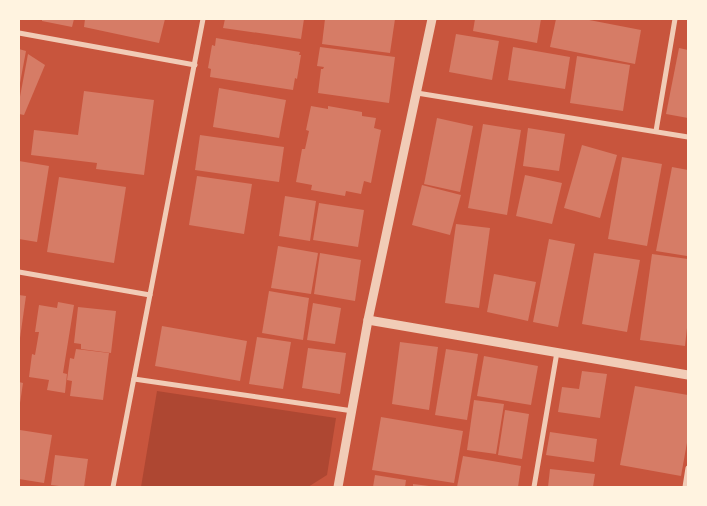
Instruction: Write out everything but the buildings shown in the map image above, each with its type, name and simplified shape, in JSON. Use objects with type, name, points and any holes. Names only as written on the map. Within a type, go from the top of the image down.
[{"type":"street","points":[[114,487],[203,19]]},
{"type":"street","points":[[338,487],[368,320],[432,19]]},
{"type":"street","points":[[656,131],[675,19]]},
{"type":"street","points":[[19,33],[195,64]]},
{"type":"street","points":[[417,93],[688,137]]},
{"type":"street","points":[[19,272],[150,294]]},
{"type":"street","points":[[368,320],[688,375]]},
{"type":"street","points":[[534,487],[557,352]]},
{"type":"street","points":[[134,379],[353,411]]},
{"type":"street","points":[[685,487],[688,468]]},
{"type":"shaded area","points":[[157,391],[336,418],[327,475],[308,487],[141,487]]}]
